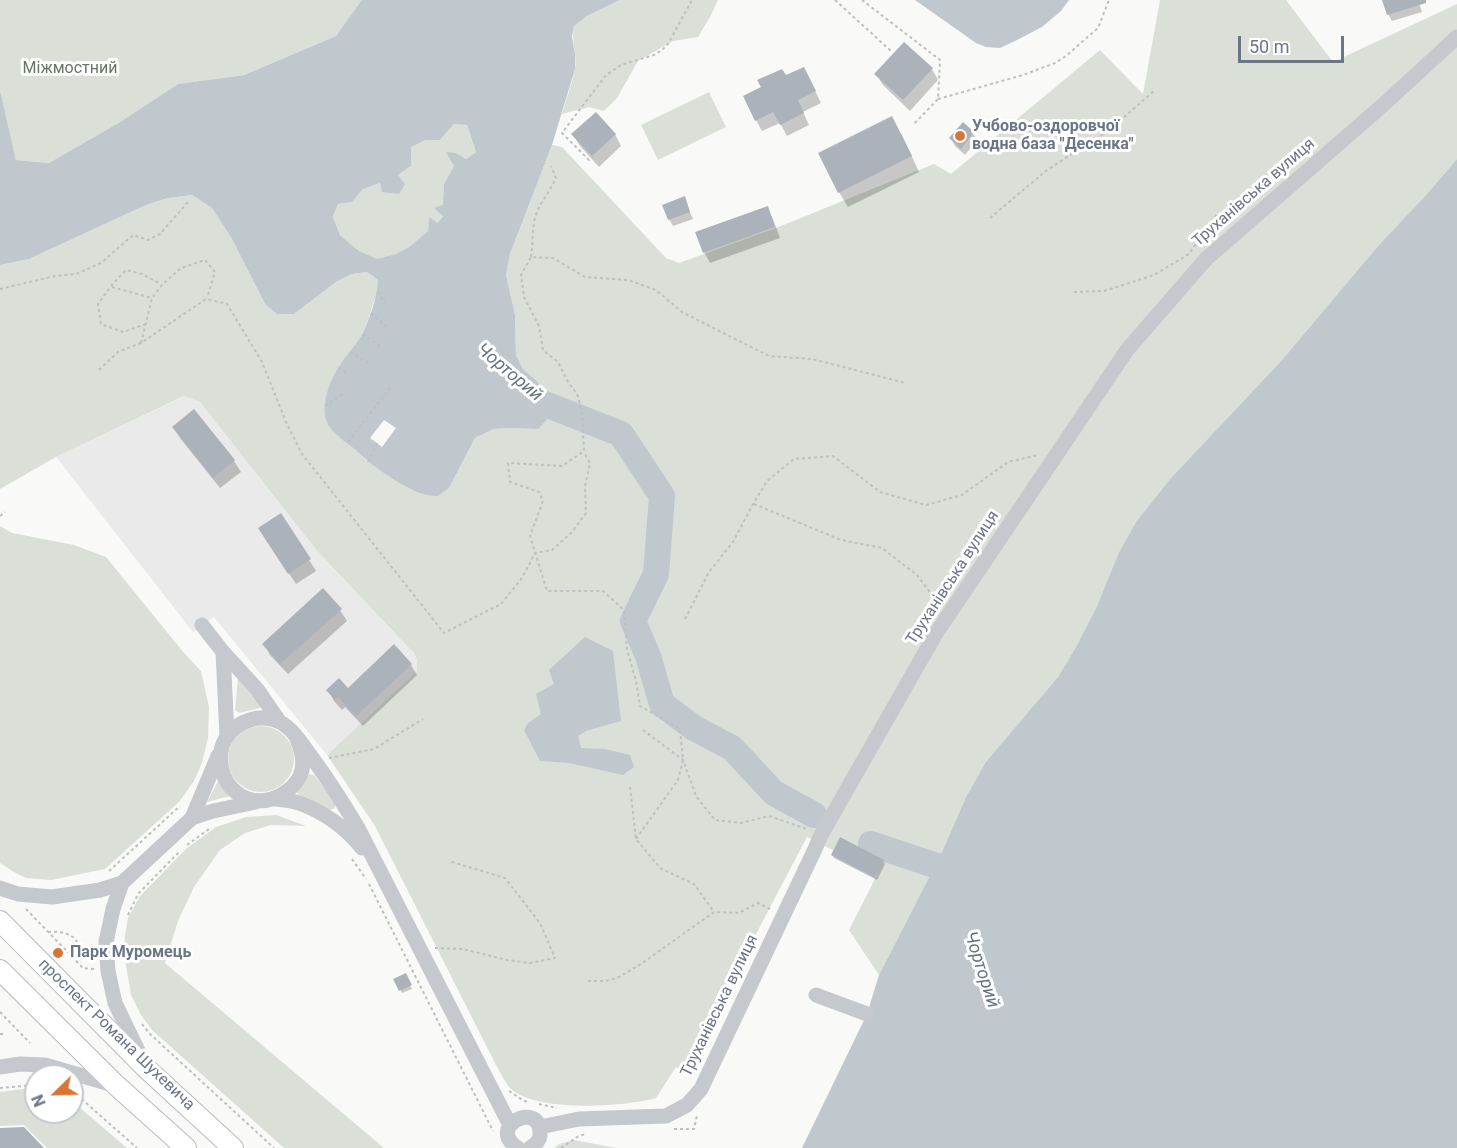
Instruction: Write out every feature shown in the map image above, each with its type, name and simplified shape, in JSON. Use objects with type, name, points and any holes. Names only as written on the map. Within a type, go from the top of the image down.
[{"type":"main road","name":"проспект Романа Шухевича","points":[[0,921],[147,1070],[233,1148]]},
{"type":"main road","name":"проспект Романа Шухевича","points":[[0,970],[117,1086],[186,1148]]},
{"type":"street","name":"Труханівська вулиця","points":[[540,1127],[579,1119],[666,1116],[687,1105],[700,1089],[818,842],[935,635],[1127,350],[1206,259],[1383,105],[1457,37]]},
{"type":"street","points":[[202,625],[257,689],[279,721],[296,736],[332,784],[358,828],[510,1125]]},
{"type":"street","points":[[223,652],[224,742],[220,766],[224,777],[236,792],[244,797],[298,802],[330,817],[354,838],[379,870]]},
{"type":"street","points":[[0,888],[18,894],[52,897],[100,890],[122,883],[192,818],[224,742],[241,722],[259,717],[279,721]]},
{"type":"street","points":[[192,818],[222,809],[269,800],[292,787],[300,775],[303,756],[296,736]]},
{"type":"street","points":[[122,883],[113,909],[106,942],[108,971],[115,1003],[147,1070]]},
{"type":"street","points":[[816,995],[867,1014]]},
{"type":"street","points":[[0,1067],[20,1064],[45,1065],[117,1086]]},
{"type":"street","points":[[518,1148],[509,1139],[510,1125],[516,1119],[525,1117],[534,1120],[540,1127],[539,1141],[530,1148]]},
{"type":"path","points":[[594,156],[589,160],[562,133],[606,75],[621,65],[654,55],[668,44],[692,0]]},
{"type":"path","points":[[835,0],[891,51]]},
{"type":"path","points":[[862,0],[940,60],[938,99]]},
{"type":"path","points":[[913,125],[938,99],[1023,75],[1055,63],[1066,56],[1098,28],[1109,0]]},
{"type":"path","points":[[990,218],[1047,170],[1108,131],[1154,91]]},
{"type":"path","points":[[536,553],[552,550],[572,532],[586,513],[585,486],[590,463],[584,451],[582,411],[578,394],[568,382],[558,362],[543,350],[539,326],[524,297],[521,275],[531,257],[535,218],[556,178],[551,166]]},
{"type":"path","points":[[0,289],[55,276],[76,274],[101,263],[133,235],[148,240],[160,234],[188,202]]},
{"type":"path","points":[[1074,292],[1104,291],[1154,275],[1189,254],[1217,214]]},
{"type":"path","points":[[531,257],[553,258],[585,277],[628,280],[656,290],[682,312],[769,356],[812,359],[906,383]]},
{"type":"path","points":[[99,370],[118,352],[141,343],[206,299],[215,272],[205,260],[181,268],[162,285],[152,298],[141,343]]},
{"type":"path","points":[[146,324],[123,332],[101,324],[98,304],[126,270],[142,274],[162,285]]},
{"type":"path","points":[[111,286],[152,298]]},
{"type":"path","points":[[378,292],[385,303]]},
{"type":"path","points":[[206,299],[227,304],[262,362],[286,422],[302,454],[444,633],[501,604],[522,578],[536,553]]},
{"type":"path","points":[[371,313],[389,329]]},
{"type":"path","points":[[363,334],[381,347]]},
{"type":"path","points":[[350,351],[369,363]]},
{"type":"path","points":[[339,366],[347,373]]},
{"type":"path","points":[[348,442],[390,388]]},
{"type":"path","points":[[325,406],[344,393]]},
{"type":"path","points":[[368,462],[376,443]]},
{"type":"path","points":[[686,620],[709,572],[733,542],[767,481],[794,459],[833,456],[880,492],[926,506],[962,495],[1008,462],[1058,450]]},
{"type":"path","points":[[584,451],[562,466],[508,463],[510,482],[539,492],[543,501],[530,537],[546,591],[603,591],[624,610],[627,649],[640,706],[680,729],[683,760],[696,796],[715,820],[741,823],[769,816],[797,825],[818,842]]},
{"type":"path","points":[[753,504],[841,540],[882,548],[917,575],[948,615]]},
{"type":"path","points":[[0,516],[5,512]]},
{"type":"path","points":[[326,758],[374,749],[423,719]]},
{"type":"path","points":[[643,730],[683,760]]},
{"type":"path","points":[[636,839],[678,780],[683,760]]},
{"type":"path","points":[[630,787],[636,839],[660,868],[694,884],[714,912]]},
{"type":"path","points":[[107,873],[182,805]]},
{"type":"path","points":[[127,916],[138,894],[185,846],[215,825]]},
{"type":"path","points":[[346,852],[365,877],[496,1137]]},
{"type":"path","points":[[434,948],[463,949],[530,963],[555,958],[540,923],[506,878],[449,861]]},
{"type":"path","points":[[588,981],[606,981],[619,977],[714,912],[739,913],[758,903],[782,918]]},
{"type":"path","points":[[24,907],[83,968],[108,971]]},
{"type":"path","points":[[48,932],[62,931],[72,937],[80,949],[81,963]]},
{"type":"path","points":[[0,1012],[30,1043]]},
{"type":"path","points":[[137,1018],[150,1034],[274,1148]]},
{"type":"path","points":[[0,1034],[5,1034]]},
{"type":"path","points":[[0,1088],[24,1086]]},
{"type":"path","points":[[508,1090],[524,1101],[561,1108]]},
{"type":"path","points":[[84,1101],[137,1148]]},
{"type":"shaded area","points":[[185,396],[200,402],[318,552],[414,653],[417,660],[417,671],[327,755],[214,617],[193,632],[56,457]]},
{"type":"green space","name":"Міжмостний","points":[[0,0],[363,1],[336,36],[244,75],[178,84],[120,122],[49,163],[16,160],[0,90]]},
{"type":"green space","points":[[620,0],[718,0],[698,37],[673,41],[638,61],[617,98],[604,111],[589,107],[562,114],[575,69],[574,26],[587,16]]},
{"type":"green space","points":[[1160,0],[1286,0],[1333,62],[1457,4],[1457,159],[1378,246],[1282,360],[1170,479],[1136,522],[1119,552],[1097,606],[1058,677],[987,762],[966,797],[941,854],[879,975],[849,930],[878,873],[807,837],[684,1071],[676,1067],[656,1098],[623,1104],[580,1106],[538,1101],[521,1095],[509,1087],[504,1080],[375,826],[327,755],[417,671],[417,660],[414,653],[318,552],[200,402],[184,396],[56,457],[0,489],[0,265],[29,259],[146,205],[168,198],[192,195],[212,208],[232,239],[265,304],[294,314],[336,282],[352,274],[367,272],[378,280],[378,292],[358,342],[336,435],[348,442],[368,462],[449,488],[475,438],[494,429],[515,428],[551,397],[523,369],[516,355],[515,315],[506,275],[510,254],[552,145],[562,147],[666,258],[679,263],[776,228],[934,164],[951,174],[1100,50],[1143,94]]},
{"type":"green space","points":[[709,92],[726,127],[658,160],[641,125]]},
{"type":"green space","points":[[454,124],[467,125],[476,152],[466,159],[456,153],[454,166],[444,184],[443,215],[437,223],[429,218],[428,231],[409,247],[377,260],[359,251],[340,235],[333,217],[338,204],[352,202],[363,189],[380,183],[382,192],[398,175],[411,166],[411,147],[426,140],[440,140]]},
{"type":"green space","points":[[0,526],[12,533],[74,545],[106,557],[201,671],[209,707],[208,738],[202,763],[194,781],[179,802],[105,869],[51,880],[26,878],[0,863]]},
{"type":"green space","points":[[238,677],[260,703],[260,708],[239,713],[235,710]]},
{"type":"green space","points":[[261,726],[274,728],[289,741],[294,759],[292,772],[279,787],[261,792],[248,790],[233,777],[228,759],[230,746],[243,731]]},
{"type":"green space","points":[[309,774],[314,775],[335,802],[335,808],[330,810],[300,797],[297,792]]},
{"type":"green space","points":[[218,781],[230,796],[207,802]]},
{"type":"green space","points":[[276,815],[306,826],[271,825],[245,833],[220,850],[194,887],[178,921],[165,963],[384,1148],[284,1148],[152,1030],[131,995],[124,954],[125,935],[128,918],[140,896],[187,848],[216,827],[246,817]]},
{"type":"green space","points":[[24,1089],[24,1124],[84,1124],[84,1111],[127,1148],[47,1148],[24,1125],[0,1126],[0,1092]]},
{"type":"green space","points":[[574,1140],[616,1148],[554,1148],[559,1144]]},
{"type":"water","points":[[362,0],[620,0],[587,16],[574,26],[572,37],[575,69],[552,145],[510,254],[506,275],[515,315],[516,355],[523,369],[551,397],[552,414],[538,429],[494,429],[475,438],[449,488],[438,496],[420,493],[388,476],[337,435],[327,422],[325,400],[330,385],[340,365],[361,336],[375,301],[378,280],[367,272],[352,274],[336,282],[294,314],[277,314],[265,304],[232,239],[212,208],[192,195],[168,198],[146,205],[29,259],[0,265],[0,90],[16,160],[49,163],[120,122],[178,84],[244,75],[336,36]],"holes":[[[454,124],[467,125],[476,152],[466,159],[456,153],[446,152],[454,166],[444,184],[443,205],[434,208],[443,216],[437,223],[429,217],[428,231],[409,247],[396,254],[377,259],[359,251],[340,235],[333,217],[338,204],[352,202],[363,189],[380,183],[382,192],[399,194],[405,184],[398,175],[411,166],[411,147],[426,140],[440,140]]]},
{"type":"water","points":[[915,0],[1069,0],[1061,11],[1042,27],[1000,48],[986,47],[976,43]]},
{"type":"water","points":[[1457,159],[1457,1148],[802,1148],[867,1014],[879,975],[941,854],[966,797],[986,762],[1058,677],[1097,606],[1119,552],[1136,522],[1170,479],[1282,360],[1378,246]]},
{"type":"water","points":[[585,637],[613,651],[621,721],[586,731],[578,736],[581,748],[605,749],[630,755],[634,767],[623,775],[569,763],[540,761],[524,730],[528,723],[541,714],[536,694],[554,684],[549,670]]},
{"type":"pier","points":[[384,420],[396,428],[382,447],[370,438]]},
{"type":"building","points":[[1382,0],[1426,0],[1426,3],[1387,15]]},
{"type":"building","points":[[904,42],[933,68],[903,100],[874,74]]},
{"type":"building","points":[[804,67],[816,91],[798,100],[804,113],[780,125],[773,112],[755,121],[743,96],[761,87],[757,80],[782,69],[786,75]]},
{"type":"building","points":[[596,112],[616,134],[592,156],[571,134]]},
{"type":"building","points":[[892,116],[912,156],[838,193],[818,153]]},
{"type":"building","points":[[963,122],[974,132],[961,149],[949,138]]},
{"type":"building","points":[[685,196],[690,212],[668,220],[662,205]]},
{"type":"building","points":[[768,206],[775,227],[703,253],[695,232]]},
{"type":"building","points":[[194,409],[235,460],[213,478],[172,427]]},
{"type":"building","points":[[281,513],[311,559],[288,574],[258,528]]},
{"type":"building","points":[[323,588],[342,609],[280,664],[262,644]]},
{"type":"building","points":[[394,644],[412,664],[356,716],[338,697],[335,700],[326,690],[339,678],[348,688]]},
{"type":"building","points":[[840,837],[884,860],[875,878],[831,855]]},
{"type":"building","points":[[406,973],[412,985],[399,991],[393,979]]},
{"type":"building","points":[[24,1127],[44,1148],[0,1148],[0,1128]]},
{"type":"waterway","name":"Чорторий","points":[[524,389],[535,400],[621,434],[662,496],[656,574],[633,621],[648,656],[662,704],[694,728],[732,748],[774,793],[814,815]]},
{"type":"waterway","name":"Чорторий","points":[[871,844],[949,870],[955,888]]},
{"type":"place","name":"Учбово-оздоровчої водна база \"Десенка\"","points":[[960,136]]},
{"type":"place","name":"Парк Муромець","points":[[58,953]]}]
